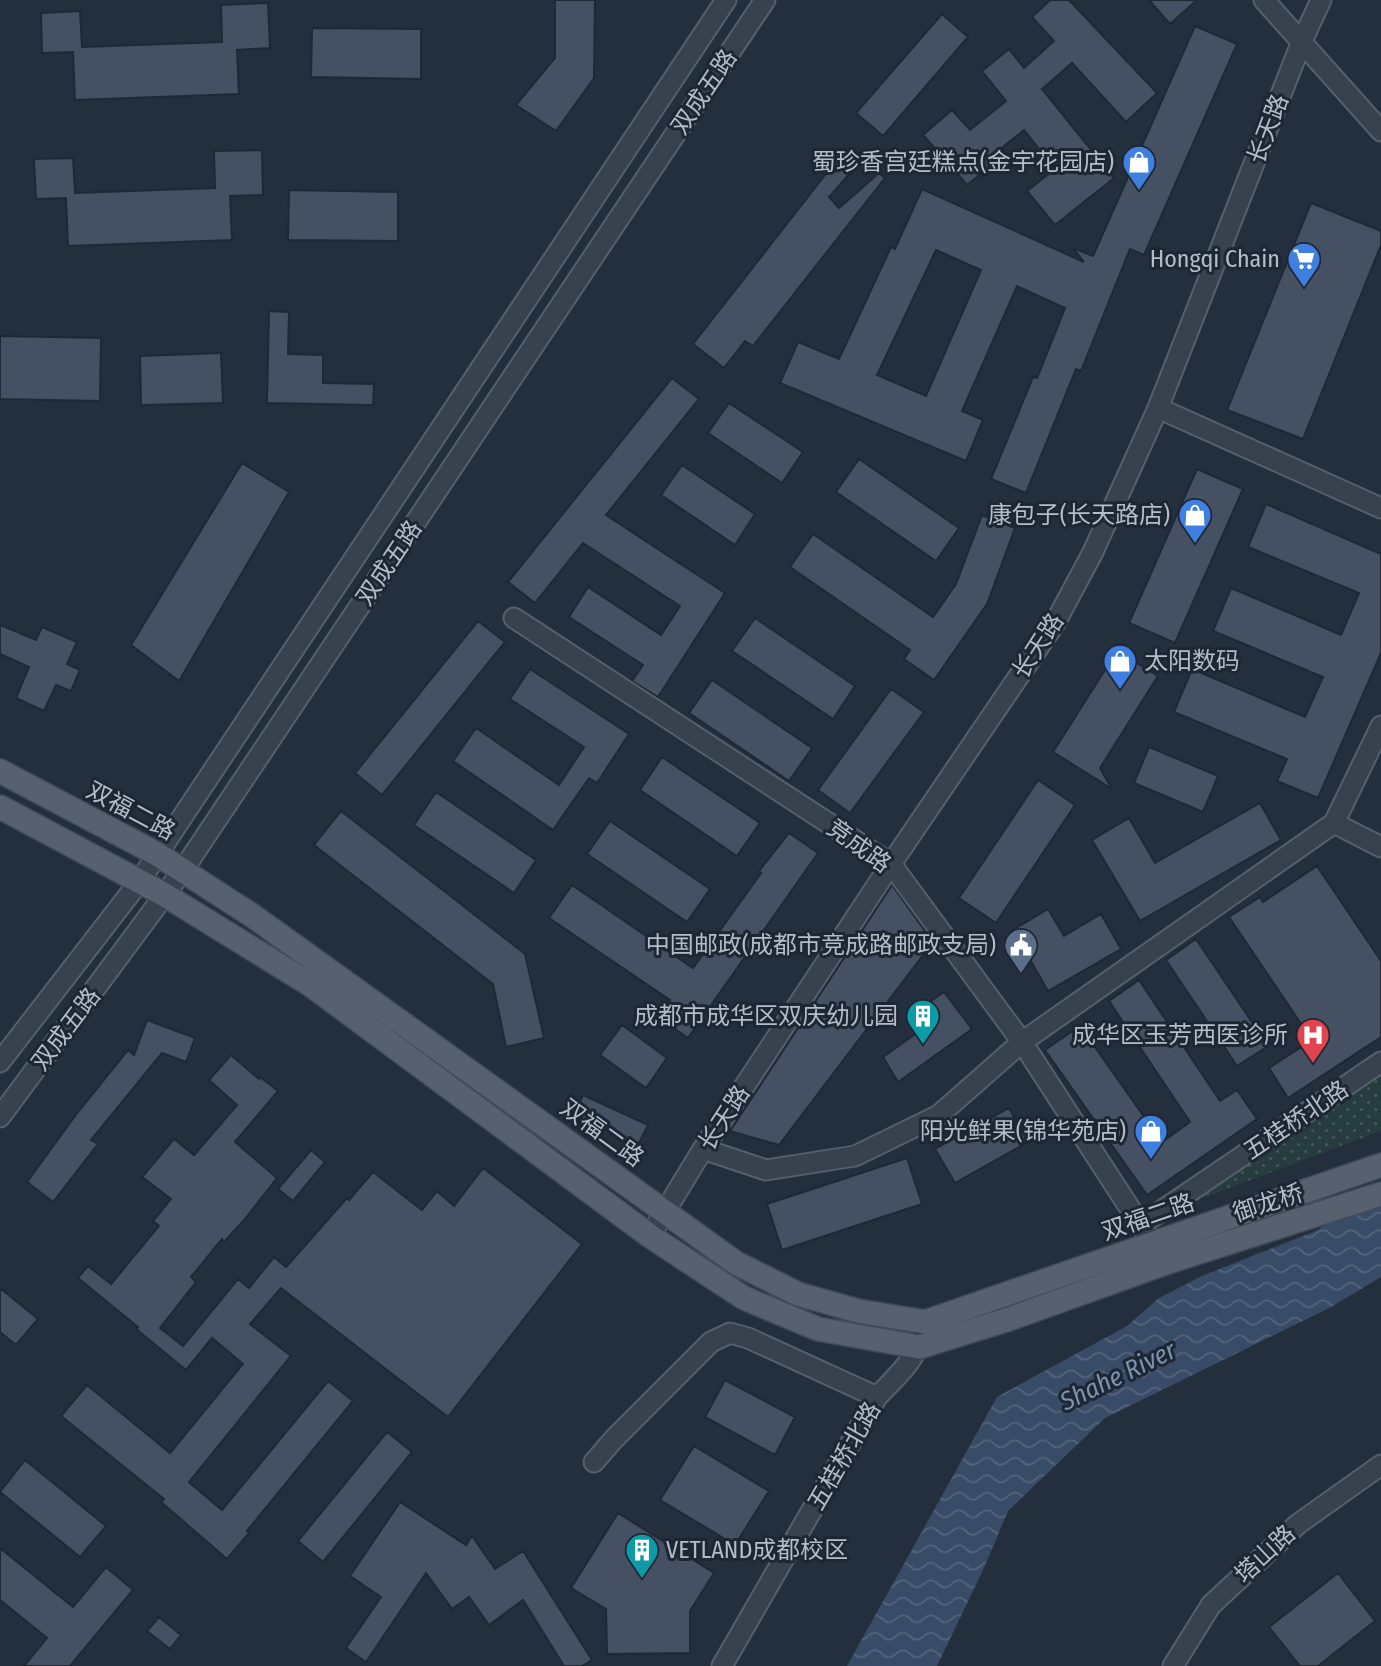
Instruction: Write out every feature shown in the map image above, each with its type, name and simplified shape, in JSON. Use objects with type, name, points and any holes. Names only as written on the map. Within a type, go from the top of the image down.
[{"type":"main road","name":"双福二路","points":[[0,771],[183,870],[253,916],[736,1263],[799,1294],[858,1311],[925,1322],[1147,1234],[1224,1218]]},
{"type":"main road","name":"双福二路","points":[[0,807],[165,895],[311,985],[650,1236],[744,1298],[784,1316],[818,1329],[919,1347],[1009,1319],[1171,1261]]},
{"type":"main road","name":"御龙桥","points":[[1224,1218],[1381,1166]]},
{"type":"main road","name":"御龙桥","points":[[1171,1261],[1381,1194]]},
{"type":"street","name":"双成五路","points":[[0,1062],[139,882],[726,0]]},
{"type":"street","name":"双成五路","points":[[0,1117],[183,870],[765,0]]},
{"type":"street","points":[[1264,0],[1381,131]]},
{"type":"street","name":"长天路","points":[[650,1236],[891,864],[1055,623],[1093,552],[1158,408],[1302,41],[1321,0]]},
{"type":"street","points":[[1158,408],[1381,508]]},
{"type":"street","name":"竞成路","points":[[514,618],[891,864],[1022,1042],[1147,1234]]},
{"type":"street","points":[[704,1149],[766,1170],[855,1156],[939,1115],[1022,1042],[1334,823],[1381,726]]},
{"type":"street","points":[[1334,823],[1381,847]]},
{"type":"street","name":"五桂桥北路","points":[[1147,1234],[1381,1062]]},
{"type":"street","name":"五桂桥北路","points":[[722,1666],[877,1397],[919,1347],[925,1322]]},
{"type":"street","points":[[594,1462],[711,1342],[730,1333],[758,1342],[877,1397]]},
{"type":"street","name":"塔山路","points":[[1173,1666],[1210,1605],[1298,1524],[1381,1465]]},
{"type":"green space","points":[[1381,1075],[1381,1131],[1192,1202]]},
{"type":"water","name":"Shahe River","points":[[1381,1180],[1381,1277],[1331,1307],[1105,1418],[1008,1511],[937,1666],[847,1666],[997,1397],[1127,1326],[1159,1298],[1202,1276],[1318,1230]]},
{"type":"building","points":[[555,0],[595,0],[594,78],[556,131],[516,105],[555,58]]},
{"type":"building","points":[[1050,0],[1069,0],[1157,93],[1126,122],[1072,63],[1042,89],[1114,178],[1055,225],[1027,191],[1055,169],[1024,130],[992,156],[996,161],[967,185],[923,135],[952,110],[970,130],[1006,101],[982,71],[1009,49],[1024,68],[1054,41],[1032,17]]},
{"type":"building","points":[[1149,0],[1197,0],[1170,24]]},
{"type":"building","points":[[268,3],[270,48],[237,50],[239,94],[75,100],[73,52],[42,53],[41,13],[80,11],[82,47],[222,42],[221,5]]},
{"type":"building","points":[[942,14],[968,37],[883,136],[856,113]]},
{"type":"building","points":[[1195,26],[1237,44],[1144,255],[1130,249],[1081,371],[1076,369],[1026,493],[991,479],[1033,377],[1037,378],[1065,308],[1017,286],[962,411],[983,420],[966,461],[780,383],[798,342],[839,359],[891,247],[895,249],[922,189],[1084,262],[1073,248],[1093,256]],"holes":[[[936,250],[981,270],[926,396],[877,375]]]},
{"type":"building","points":[[312,28],[421,29],[421,79],[311,77]]},
{"type":"building","points":[[262,150],[263,195],[230,196],[232,240],[68,246],[66,198],[36,199],[34,159],[73,158],[75,193],[215,188],[214,151]]},
{"type":"building","points":[[843,152],[859,163],[829,197],[839,208],[879,173],[885,178],[753,346],[745,341],[724,368],[693,344]]},
{"type":"building","points":[[289,190],[398,192],[398,241],[288,240]]},
{"type":"building","points":[[1311,203],[1381,231],[1381,245],[1303,439],[1227,410]]},
{"type":"building","points":[[269,311],[289,312],[288,354],[323,355],[323,383],[374,384],[373,405],[267,403]]},
{"type":"building","points":[[0,336],[101,338],[100,401],[0,399]]},
{"type":"building","points":[[221,353],[223,403],[141,405],[140,356]]},
{"type":"building","points":[[672,378],[699,399],[606,515],[725,593],[658,697],[632,681],[643,665],[569,617],[588,587],[661,635],[680,606],[583,543],[535,603],[508,582]]},
{"type":"building","points":[[729,403],[803,452],[782,483],[708,433]]},
{"type":"building","points":[[859,459],[959,528],[936,561],[836,492]]},
{"type":"building","points":[[242,463],[289,492],[179,681],[131,645]]},
{"type":"building","points":[[682,465],[755,514],[735,545],[661,495]]},
{"type":"building","points":[[1197,469],[1243,489],[1175,643],[1129,623]]},
{"type":"building","points":[[1266,504],[1381,554],[1381,653],[1318,798],[1277,781],[1287,759],[1174,712],[1192,669],[1305,717],[1323,677],[1213,631],[1231,588],[1341,635],[1359,593],[1248,547]]},
{"type":"building","points":[[982,515],[1015,528],[987,604],[934,680],[904,659],[910,650],[790,567],[813,534],[933,617],[956,584]]},
{"type":"building","points":[[755,618],[855,686],[833,719],[732,651]]},
{"type":"building","points":[[478,621],[505,642],[382,795],[355,773]]},
{"type":"building","points":[[0,625],[36,640],[42,627],[77,642],[67,664],[80,670],[71,691],[56,685],[44,711],[16,698],[29,667],[0,654]]},
{"type":"building","points":[[1117,651],[1158,676],[1100,768],[1112,789],[1053,752]]},
{"type":"building","points":[[530,669],[629,734],[597,783],[589,778],[553,830],[453,761],[476,728],[559,785],[584,747],[510,699]]},
{"type":"building","points":[[712,680],[812,748],[789,781],[689,713]]},
{"type":"building","points":[[891,689],[924,712],[850,813],[818,790]]},
{"type":"building","points":[[1149,747],[1218,776],[1203,812],[1134,783]]},
{"type":"building","points":[[662,757],[760,823],[737,856],[640,790]]},
{"type":"building","points":[[1038,780],[1075,805],[996,923],[959,898]]},
{"type":"building","points":[[436,792],[536,860],[514,893],[414,825]]},
{"type":"building","points":[[1260,803],[1281,840],[1140,921],[1092,840],[1129,818],[1155,863]]},
{"type":"building","points":[[341,811],[525,954],[544,1038],[506,1047],[493,984],[314,845]]},
{"type":"building","points":[[610,821],[710,889],[687,922],[587,854]]},
{"type":"building","points":[[789,833],[818,853],[688,1038],[658,1017],[670,1000],[549,918],[572,885],[693,968],[761,873],[759,871]]},
{"type":"building","points":[[1317,866],[1381,961],[1381,1037],[1288,1098],[1269,1068],[1312,1040],[1229,917],[1260,897],[1263,902]]},
{"type":"building","points":[[892,885],[933,942],[779,1145],[730,1131]]},
{"type":"building","points":[[1048,909],[1064,936],[1101,914],[1121,949],[1048,991],[1013,930]]},
{"type":"building","points":[[1196,939],[1268,1046],[1237,1066],[1166,960]]},
{"type":"building","points":[[1139,980],[1220,1101],[1237,1090],[1257,1119],[1147,1195],[1045,1050],[1080,1026],[1162,1142],[1190,1122],[1109,1001]]},
{"type":"building","name":"成都市成华区双庆幼儿园","points":[[944,992],[972,1029],[898,1082],[883,1057],[921,1030],[911,1015]]},
{"type":"building","points":[[147,1020],[195,1038],[186,1062],[162,1053],[91,1140],[98,1144],[53,1202],[27,1182],[128,1050],[134,1055]]},
{"type":"building","points":[[622,1025],[667,1058],[646,1088],[600,1055]]},
{"type":"building","points":[[231,1055],[278,1091],[235,1142],[277,1178],[245,1219],[224,1242],[222,1239],[191,1277],[196,1282],[160,1328],[183,1346],[238,1279],[249,1288],[274,1257],[286,1267],[373,1172],[422,1210],[437,1191],[454,1206],[483,1168],[582,1244],[448,1417],[281,1288],[250,1324],[291,1356],[189,1482],[222,1510],[328,1381],[353,1401],[227,1559],[161,1502],[164,1499],[61,1416],[87,1385],[170,1453],[243,1364],[212,1338],[186,1370],[78,1278],[88,1266],[111,1284],[159,1226],[153,1221],[171,1199],[142,1177],[174,1139],[194,1155],[237,1105],[209,1080]]},
{"type":"building","points":[[583,1095],[648,1125],[638,1145],[574,1115]]},
{"type":"building","points":[[1009,1108],[1028,1142],[955,1183],[935,1149]]},
{"type":"building","points":[[311,1150],[325,1162],[293,1201],[278,1189]]},
{"type":"building","points":[[907,1158],[922,1204],[782,1250],[767,1204]]},
{"type":"building","points":[[0,1288],[38,1319],[16,1345],[0,1332]]},
{"type":"building","points":[[725,1380],[795,1417],[775,1455],[705,1417]]},
{"type":"building","points":[[387,1432],[412,1452],[323,1562],[298,1541]]},
{"type":"building","points":[[694,1446],[769,1491],[735,1545],[660,1500]]},
{"type":"building","points":[[25,1460],[106,1526],[80,1557],[0,1492]]},
{"type":"building","points":[[400,1502],[466,1545],[472,1536],[495,1569],[523,1551],[592,1660],[582,1666],[564,1666],[523,1600],[489,1625],[469,1597],[452,1609],[426,1573],[366,1662],[346,1648],[381,1597],[350,1576]]},
{"type":"building","name":"VETLAND成都校区","points":[[618,1513],[714,1573],[690,1611],[690,1653],[607,1654],[606,1609],[571,1588]]},
{"type":"building","points":[[0,1548],[73,1607],[106,1567],[133,1590],[70,1666],[24,1666],[47,1638],[0,1600]]},
{"type":"building","points":[[1338,1573],[1375,1621],[1318,1666],[1300,1666],[1269,1627]]},
{"type":"building","points":[[159,1617],[181,1635],[170,1649],[147,1631]]},
{"type":"place","name":"蜀珍香宫廷糕点(金宇花园店)","points":[[1139,192]]},
{"type":"place","name":"Hongqi Chain","points":[[1304,289]]},
{"type":"place","name":"康包子(长天路店)","points":[[1195,545]]},
{"type":"place","name":"太阳数码","points":[[1120,691]]},
{"type":"place","name":"中国邮政(成都市竞成路邮政支局)","points":[[1021,975]]},
{"type":"place","name":"成都市成华区双庆幼儿园","points":[[923,1046]]},
{"type":"place","name":"成华区玉芳西医诊所","points":[[1313,1065]]},
{"type":"place","name":"阳光鲜果(锦华苑店)","points":[[1151,1161]]},
{"type":"place","name":"VETLAND成都校区","points":[[642,1580]]}]
